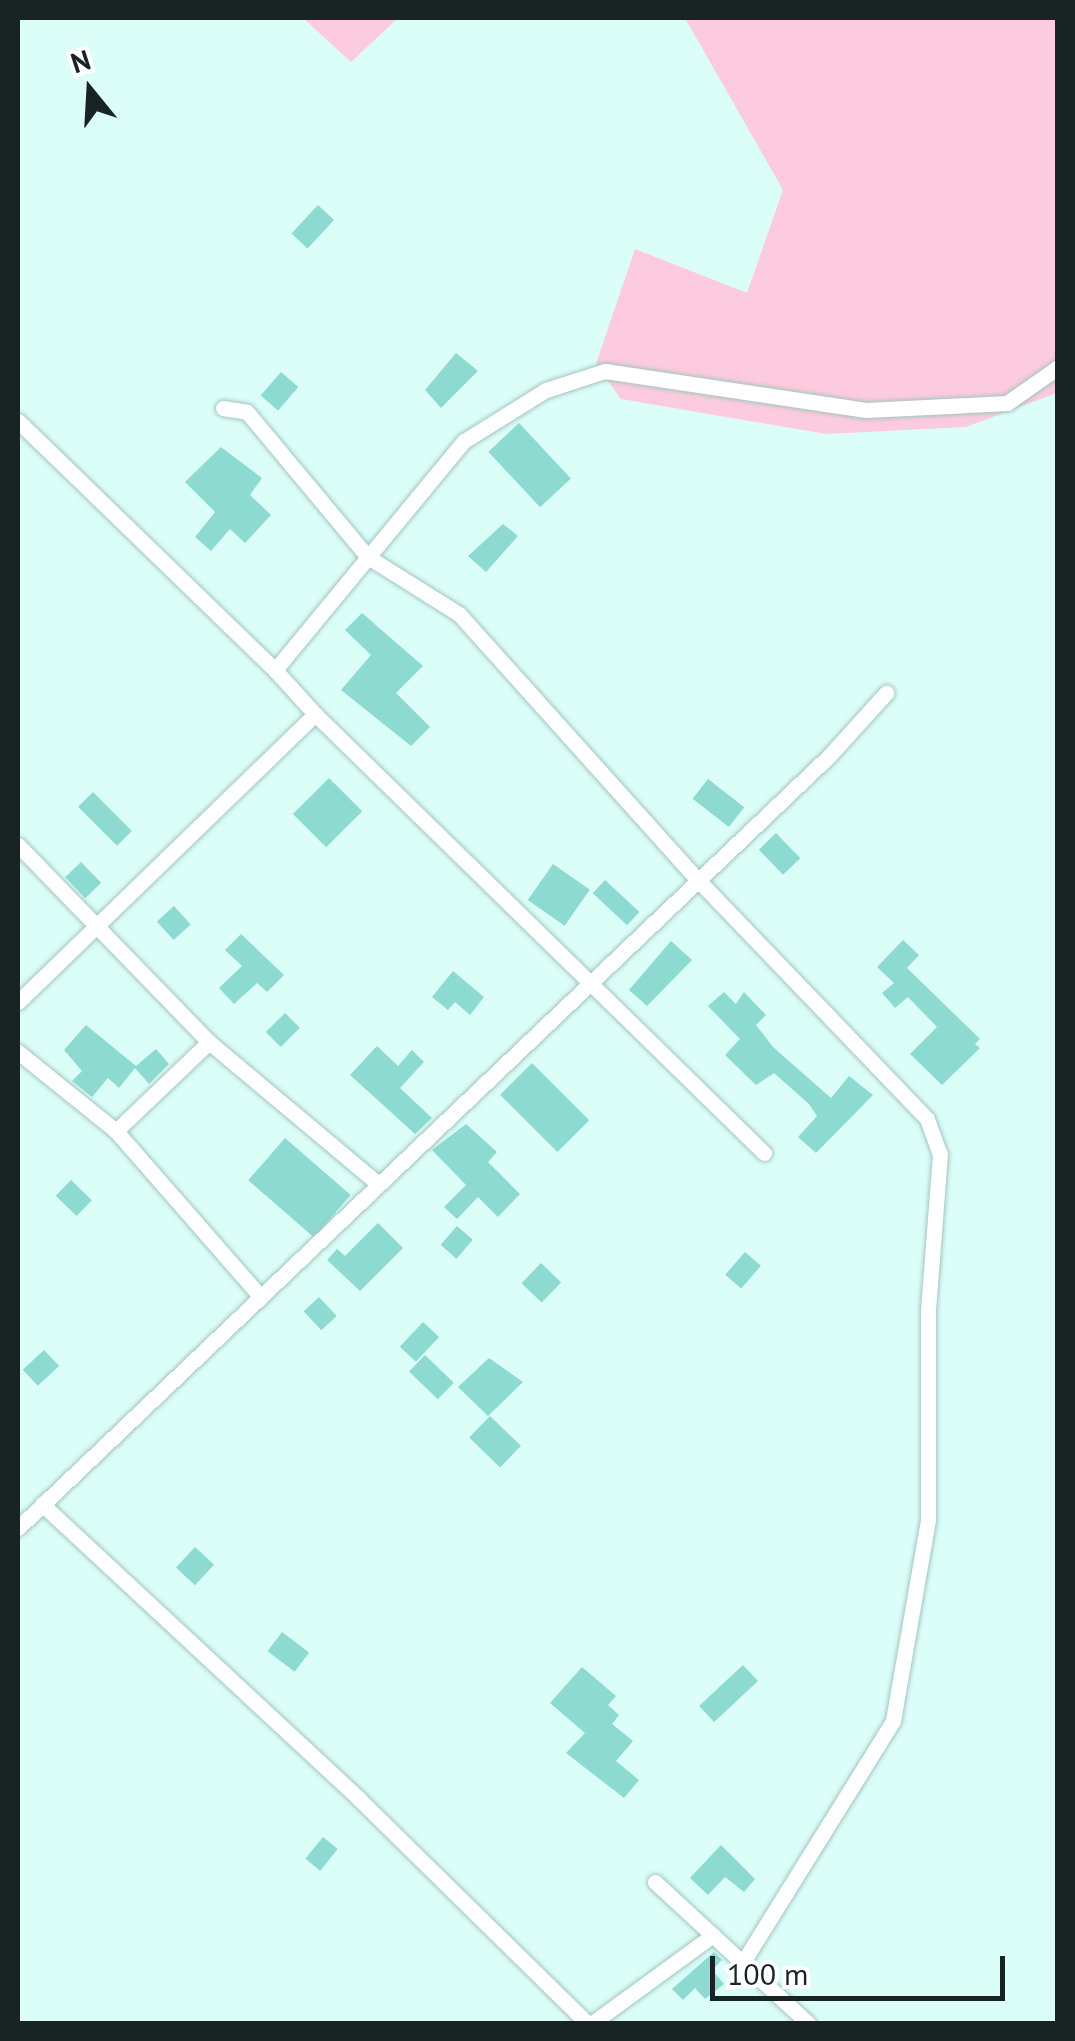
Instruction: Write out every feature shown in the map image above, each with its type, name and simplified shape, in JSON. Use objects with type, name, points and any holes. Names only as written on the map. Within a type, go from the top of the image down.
[{"type":"street","points":[[275,670],[464,441],[546,390],[605,371],[866,410],[1007,403],[1058,367]]},
{"type":"street","points":[[223,408],[247,412],[368,557],[459,614],[697,879],[927,1119],[940,1154],[928,1310],[928,1520],[893,1721],[743,1962]]},
{"type":"street","points":[[18,422],[764,1153]]},
{"type":"street","points":[[18,1528],[697,879],[886,693]]},
{"type":"street","points":[[18,1002],[315,714]]},
{"type":"street","points":[[18,846],[209,1042],[377,1183]]},
{"type":"street","points":[[116,1131],[209,1042]]},
{"type":"street","points":[[18,1052],[116,1131],[260,1296]]},
{"type":"street","points":[[42,1504],[358,1798],[589,2024],[713,1935]]},
{"type":"street","points":[[656,1882],[809,2024]]},
{"type":"shaded area","points":[[303,18],[398,18],[351,62]]},
{"type":"shaded area","points":[[685,18],[1057,18],[1057,393],[966,427],[826,434],[621,399],[596,364],[635,249],[747,293],[783,190]]},
{"type":"building","points":[[318,205],[334,220],[307,249],[291,234]]},
{"type":"building","points":[[456,353],[478,371],[441,408],[425,390]]},
{"type":"building","points":[[281,372],[298,387],[278,410],[261,395]]},
{"type":"building","points":[[519,423],[571,479],[540,507],[488,452]]},
{"type":"building","points":[[221,447],[262,478],[250,495],[271,515],[245,543],[230,529],[211,551],[195,537],[215,512],[185,482]]},
{"type":"building","points":[[503,524],[518,536],[486,572],[468,556]]},
{"type":"building","points":[[362,613],[423,666],[396,693],[430,727],[411,746],[341,690],[371,655],[345,630]]},
{"type":"building","points":[[329,778],[362,811],[326,847],[293,814]]},
{"type":"building","points":[[708,779],[744,807],[729,827],[693,799]]},
{"type":"building","points":[[93,792],[132,831],[117,846],[78,807]]},
{"type":"building","points":[[776,833],[800,858],[783,875],[759,850]]},
{"type":"building","points":[[81,862],[101,883],[85,898],[65,877]]},
{"type":"building","points":[[553,864],[590,890],[565,926],[528,900]]},
{"type":"building","points":[[605,880],[639,912],[627,925],[593,893]]},
{"type":"building","points":[[174,906],[191,925],[174,940],[157,921]]},
{"type":"building","points":[[241,934],[284,975],[267,992],[257,983],[234,1004],[219,988],[242,966],[225,950]]},
{"type":"building","points":[[903,940],[919,955],[907,968],[980,1039],[975,1044],[980,1048],[942,1085],[910,1054],[937,1027],[908,997],[895,1008],[882,993],[894,983],[877,967]]},
{"type":"building","points":[[671,941],[692,960],[647,1006],[629,990]]},
{"type":"building","points":[[453,971],[484,997],[470,1015],[455,1002],[448,1010],[432,997]]},
{"type":"building","points":[[724,992],[736,1004],[744,992],[766,1015],[756,1025],[773,1047],[831,1098],[849,1076],[873,1095],[816,1153],[798,1137],[817,1116],[809,1104],[774,1073],[756,1085],[725,1055],[740,1039],[708,1006]]},
{"type":"building","points":[[285,1013],[300,1028],[281,1047],[266,1032]]},
{"type":"building","points":[[86,1025],[136,1066],[156,1049],[169,1064],[149,1084],[135,1068],[119,1088],[108,1078],[92,1097],[72,1081],[82,1071],[64,1050]]},
{"type":"building","points":[[377,1046],[398,1066],[412,1050],[424,1062],[400,1088],[432,1118],[415,1134],[350,1075]]},
{"type":"building","points":[[532,1063],[589,1120],[557,1152],[500,1095]]},
{"type":"building","points":[[466,1124],[497,1152],[488,1162],[520,1194],[498,1217],[478,1197],[457,1219],[444,1207],[466,1185],[432,1150]]},
{"type":"building","points":[[285,1138],[351,1195],[314,1237],[248,1180]]},
{"type":"building","points":[[71,1180],[92,1200],[77,1216],[56,1196]]},
{"type":"building","points":[[378,1223],[403,1248],[360,1291],[327,1260],[337,1249],[345,1256]]},
{"type":"building","points":[[457,1226],[473,1240],[456,1259],[441,1245]]},
{"type":"building","points":[[745,1252],[761,1266],[741,1288],[725,1275]]},
{"type":"building","points":[[541,1263],[561,1282],[542,1303],[522,1283]]},
{"type":"building","points":[[319,1297],[337,1316],[321,1330],[304,1311]]},
{"type":"building","points":[[423,1322],[439,1337],[416,1362],[400,1347]]},
{"type":"building","points":[[44,1350],[59,1366],[38,1386],[23,1370]]},
{"type":"building","points":[[425,1355],[454,1383],[438,1399],[409,1372]]},
{"type":"building","points":[[489,1358],[523,1382],[488,1416],[458,1387]]},
{"type":"building","points":[[490,1416],[521,1446],[500,1467],[469,1438]]},
{"type":"building","points":[[195,1547],[214,1565],[195,1585],[176,1567]]},
{"type":"building","points":[[282,1632],[309,1652],[295,1672],[268,1651]]},
{"type":"building","points":[[743,1665],[758,1681],[714,1722],[699,1706]]},
{"type":"building","points":[[582,1667],[616,1696],[608,1705],[619,1715],[612,1724],[633,1741],[616,1761],[639,1780],[624,1798],[566,1753],[585,1733],[550,1703]]},
{"type":"building","points":[[323,1837],[338,1849],[320,1871],[305,1859]]},
{"type":"building","points":[[721,1845],[755,1879],[744,1892],[725,1877],[708,1895],[690,1878]]},
{"type":"building","points":[[714,1952],[722,1960],[712,1970],[724,1984],[705,1999],[695,1988],[683,2000],[672,1989]]}]
